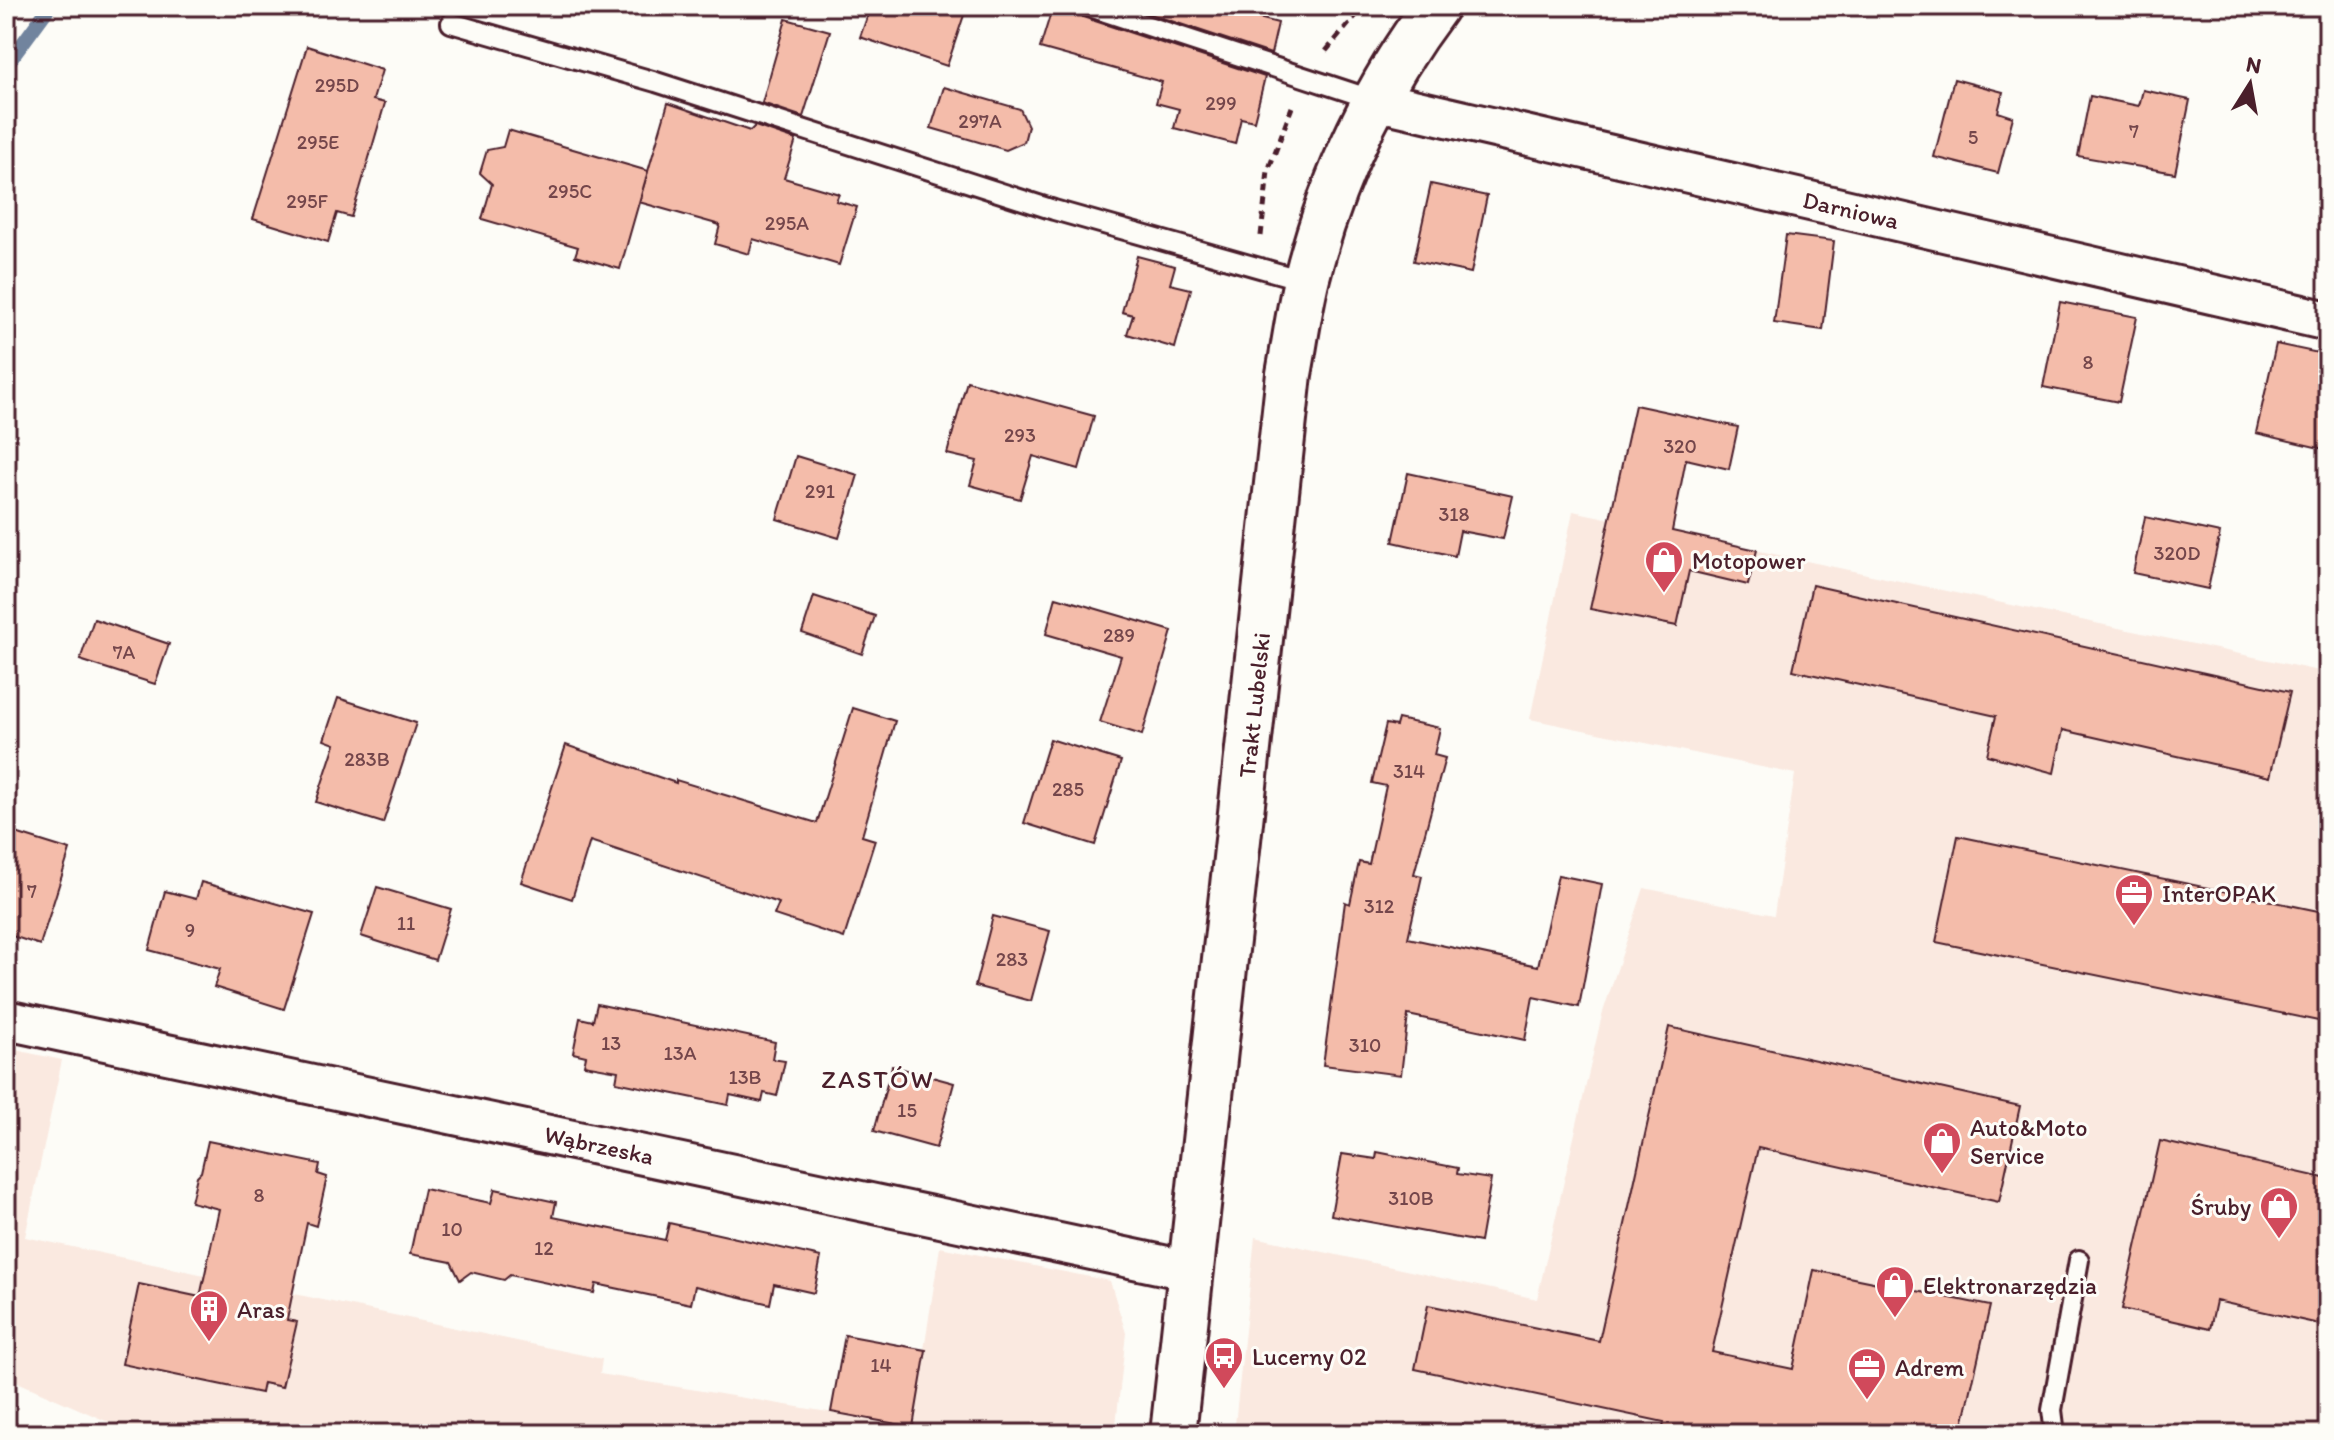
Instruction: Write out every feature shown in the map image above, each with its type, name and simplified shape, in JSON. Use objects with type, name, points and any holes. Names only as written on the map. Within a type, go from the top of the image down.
[{"type":"street","name":"Trakt Lubelski","points":[[1173,1434],[1289,374],[1306,281],[1340,175],[1374,100],[1436,6]]},
{"type":"street","name":"Darniowa","points":[[1374,100],[2328,321]]},
{"type":"street","name":"Wąbrzeska","points":[[6,1020],[1191,1271]]},
{"type":"lane","points":[[1087,6],[1374,100]]},
{"type":"lane","points":[[451,23],[656,82],[1054,210],[1306,281]]},
{"type":"lane","points":[[2055,1434],[2052,1410],[2079,1260]]},
{"type":"shaded area","points":[[1573,511],[2328,673],[2328,1434],[1234,1434],[1255,1237],[1537,1299],[1602,1015],[1644,888],[1774,915],[1795,774],[1530,719]]},
{"type":"shaded area","points":[[6,1048],[62,1060],[25,1237],[602,1359],[600,1374],[912,1426],[940,1247],[1110,1281],[1126,1333],[1115,1434],[145,1434],[106,1421],[6,1377]]},
{"type":"building","points":[[871,6],[967,6],[947,66],[860,37]]},
{"type":"building","points":[[1053,6],[1075,6],[1083,17],[1265,77],[1254,121],[1241,118],[1235,144],[1174,128],[1179,109],[1156,103],[1162,82],[1040,48]]},
{"type":"building","points":[[1126,6],[1246,6],[1243,14],[1278,23],[1271,54]]},
{"type":"building","points":[[786,19],[830,31],[803,117],[762,103]]},
{"type":"building","points":[[307,46],[382,70],[373,100],[385,103],[360,189],[351,217],[337,213],[328,242],[253,219]]},
{"type":"building","points":[[1954,79],[2003,92],[1998,112],[2013,117],[1998,173],[1934,157]]},
{"type":"building","points":[[944,87],[1020,109],[1028,126],[1024,142],[1006,150],[931,128]]},
{"type":"building","points":[[2143,90],[2190,100],[2175,173],[2078,156],[2090,96],[2139,106]]},
{"type":"building","points":[[668,103],[750,131],[755,126],[796,140],[784,178],[839,194],[836,201],[857,207],[839,265],[753,239],[749,254],[715,244],[720,225],[639,202]]},
{"type":"building","points":[[508,130],[648,171],[620,269],[575,256],[578,247],[482,219],[492,184],[480,173],[487,150],[503,147]]},
{"type":"building","points":[[1431,184],[1487,196],[1471,273],[1414,261]]},
{"type":"building","points":[[1786,235],[1834,241],[1823,330],[1774,323]]},
{"type":"building","points":[[1137,256],[1175,266],[1170,284],[1191,289],[1175,348],[1127,334],[1133,315],[1122,312]]},
{"type":"building","points":[[2060,302],[2137,317],[2119,402],[2043,387]]},
{"type":"building","points":[[2276,344],[2328,355],[2328,450],[2256,433]]},
{"type":"building","points":[[967,381],[1094,416],[1079,469],[1033,456],[1020,499],[970,485],[977,461],[947,454]]},
{"type":"building","points":[[1635,405],[1738,427],[1729,469],[1686,459],[1672,531],[1757,550],[1748,585],[1689,571],[1677,626],[1590,609]]},
{"type":"building","points":[[796,456],[858,475],[839,538],[777,519]]},
{"type":"building","points":[[1408,473],[1513,496],[1503,539],[1460,531],[1455,556],[1393,542]]},
{"type":"building","points":[[2145,517],[2220,533],[2208,589],[2133,573]]},
{"type":"building","points":[[1812,585],[2290,692],[2270,777],[2063,730],[2054,773],[1987,755],[1996,716],[1793,670]]},
{"type":"building","points":[[814,596],[875,616],[862,654],[802,633]]},
{"type":"building","points":[[1056,597],[1172,631],[1142,735],[1100,722],[1121,656],[1046,634]]},
{"type":"building","points":[[94,619],[169,644],[155,684],[80,660]]},
{"type":"building","points":[[338,698],[416,723],[383,823],[316,802],[335,744],[324,740]]},
{"type":"building","points":[[853,708],[895,721],[862,836],[875,840],[844,938],[774,915],[779,903],[590,841],[572,899],[521,882],[566,745],[676,783],[676,780],[817,823]]},
{"type":"building","points":[[1398,719],[1440,728],[1434,755],[1445,758],[1414,874],[1422,876],[1408,938],[1538,966],[1558,875],[1602,884],[1579,1007],[1533,997],[1525,1040],[1408,1015],[1401,1075],[1323,1065],[1345,902],[1350,904],[1359,862],[1369,864],[1386,786],[1372,783],[1386,724],[1396,726]]},
{"type":"building","points":[[1050,739],[1121,761],[1095,845],[1024,823]]},
{"type":"building","points":[[6,830],[70,850],[40,945],[6,934]]},
{"type":"building","name":"InterOPAK","points":[[1958,836],[2328,913],[2328,1023],[1936,942]]},
{"type":"building","points":[[201,882],[314,914],[284,1009],[214,987],[220,969],[149,950],[165,891],[196,899]]},
{"type":"building","points":[[377,887],[451,909],[435,960],[361,936]]},
{"type":"building","points":[[993,916],[1050,931],[1031,1001],[975,986]]},
{"type":"building","points":[[597,1004],[775,1042],[772,1059],[785,1061],[777,1096],[764,1093],[762,1102],[730,1095],[728,1105],[616,1082],[618,1071],[584,1065],[586,1056],[573,1053],[580,1018],[593,1021]]},
{"type":"building","points":[[1669,1027],[2020,1106],[1999,1202],[1758,1148],[1712,1352],[1793,1369],[1814,1270],[1990,1306],[1961,1434],[1662,1434],[1664,1422],[1415,1369],[1428,1305],[1599,1341]]},
{"type":"building","points":[[892,1066],[954,1083],[936,1148],[874,1131]]},
{"type":"building","points":[[208,1141],[320,1164],[318,1174],[327,1177],[316,1226],[307,1223],[287,1320],[297,1322],[282,1387],[263,1383],[261,1393],[122,1364],[139,1284],[200,1297],[219,1209],[191,1202]]},
{"type":"building","points":[[2160,1141],[2328,1179],[2328,1326],[2216,1301],[2210,1329],[2122,1309]]},
{"type":"building","points":[[1377,1152],[1458,1168],[1457,1174],[1491,1179],[1480,1242],[1331,1215],[1342,1154],[1376,1159]]},
{"type":"building","points":[[424,1189],[491,1203],[495,1189],[556,1202],[553,1217],[665,1240],[669,1223],[821,1257],[814,1293],[774,1284],[770,1304],[695,1286],[691,1304],[596,1284],[594,1293],[510,1275],[504,1280],[471,1272],[460,1280],[451,1262],[410,1254]]},
{"type":"building","points":[[845,1335],[926,1350],[913,1427],[831,1412]]},
{"type":"waterway","points":[[6,66],[50,6]]},
{"type":"place","name":"Motopower","points":[[1664,594]]},
{"type":"place","name":"InterOPAK","points":[[2134,927]]},
{"type":"place","name":"Auto&Moto Service","points":[[1942,1175]]},
{"type":"place","name":"Śruby","points":[[2279,1240]]},
{"type":"place","name":"Elektronarzędzia","points":[[1895,1319]]},
{"type":"place","name":"Aras","points":[[209,1343]]},
{"type":"place","name":"Lucerny 02","points":[[1224,1390]]},
{"type":"place","name":"Adrem","points":[[1867,1401]]},
{"type":"district","name":"ZASTÓW","points":[[878,1079]]}]
